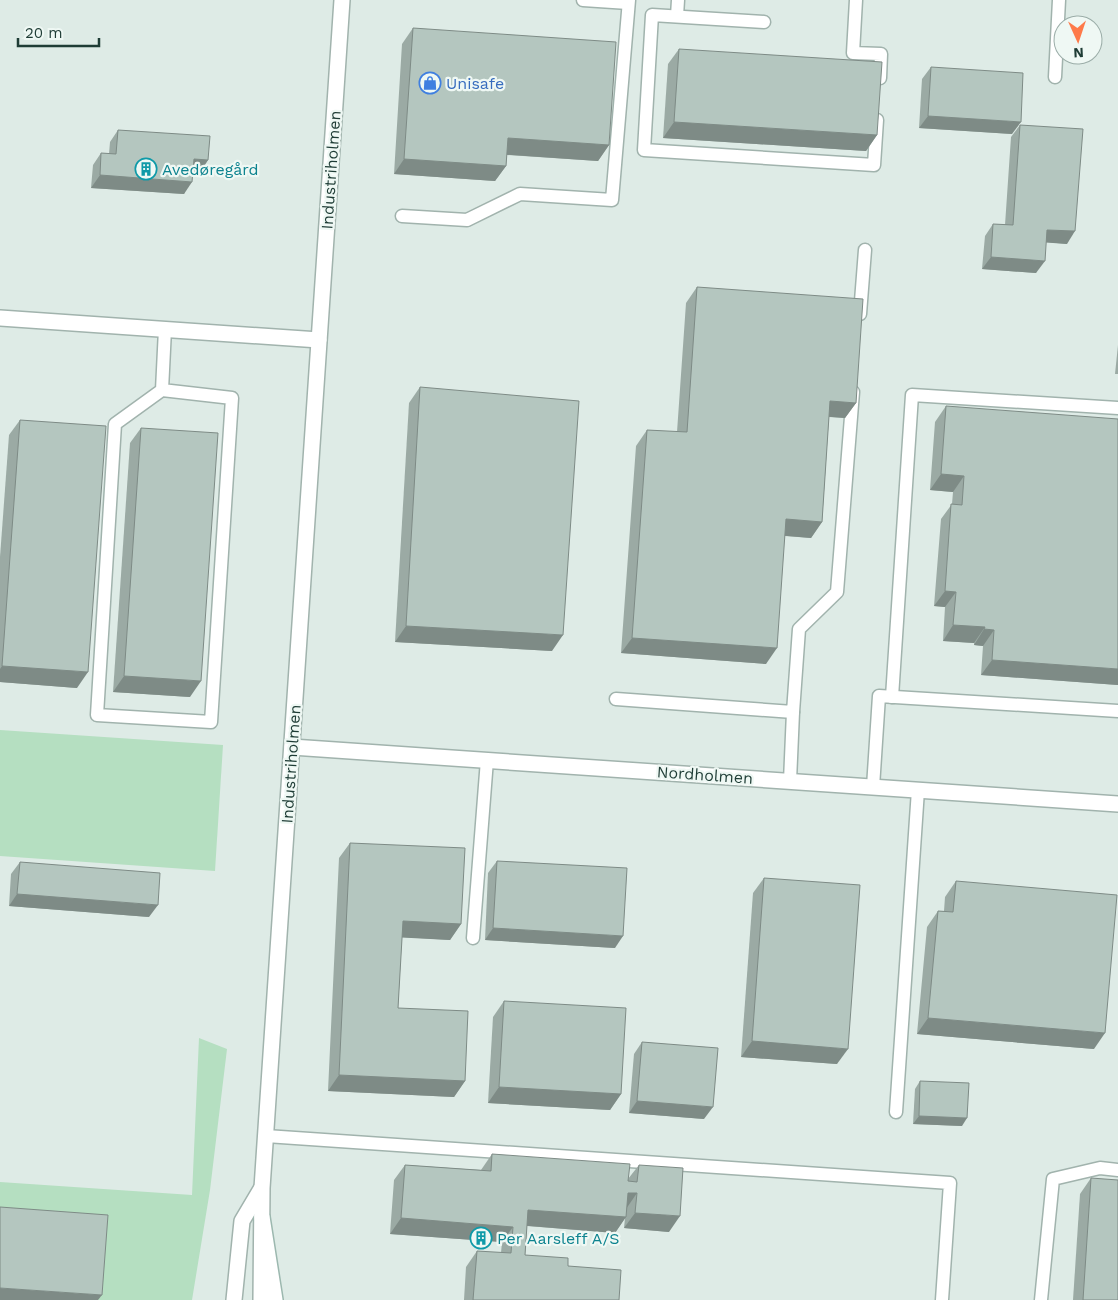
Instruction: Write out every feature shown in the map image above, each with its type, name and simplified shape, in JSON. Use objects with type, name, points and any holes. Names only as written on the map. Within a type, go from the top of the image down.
[{"type":"street","name":"Industriholmen","points":[[261,1300],[262,1188],[342,0]]},
{"type":"street","points":[[0,318],[319,340]]},
{"type":"street","name":"Nordholmen","points":[[292,747],[1118,804]]},
{"type":"street","name":"Industriholmen","points":[[234,1300],[242,1221],[262,1188]]},
{"type":"street","points":[[262,1217],[275,1300]]},
{"type":"lane","points":[[402,216],[467,220],[520,194],[612,200],[628,1],[583,0]]},
{"type":"lane","points":[[677,16],[678,0]]},
{"type":"lane","points":[[856,0],[853,53],[881,54],[879,91]]},
{"type":"lane","points":[[1055,77],[1059,0]]},
{"type":"lane","points":[[764,22],[652,15],[644,150],[874,165],[878,110]]},
{"type":"lane","points":[[859,328],[865,250]]},
{"type":"lane","points":[[162,390],[165,329]]},
{"type":"lane","points":[[790,781],[799,629],[837,592],[855,377]]},
{"type":"lane","points":[[162,390],[232,398],[211,722],[97,715],[115,424],[162,390]]},
{"type":"lane","points":[[892,697],[912,395],[1118,408]]},
{"type":"lane","points":[[872,787],[879,696],[1118,711]]},
{"type":"lane","points":[[616,699],[793,712]]},
{"type":"lane","points":[[473,938],[487,760]]},
{"type":"lane","points":[[896,1112],[918,790]]},
{"type":"lane","points":[[266,1136],[950,1183],[942,1300]]},
{"type":"lane","points":[[1041,1300],[1054,1179],[1100,1168],[1118,1170]]},
{"type":"green space","points":[[0,730],[223,745],[215,871],[0,856]]},
{"type":"green space","points":[[199,1038],[227,1049],[210,1190],[192,1300],[92,1300],[0,1223],[0,1182],[192,1195]]},
{"type":"building","points":[[413,28],[616,42],[609,145],[508,138],[506,166],[404,159]]},
{"type":"building","points":[[679,49],[882,62],[877,135],[674,122]]},
{"type":"building","points":[[931,67],[1023,73],[1021,122],[928,116]]},
{"type":"building","points":[[1020,125],[1083,129],[1075,231],[1047,230],[1045,261],[991,257],[993,224],[1013,225]]},
{"type":"building","name":"Avedøregård","points":[[118,130],[210,136],[208,160],[194,159],[192,182],[100,175],[101,153],[116,154]]},
{"type":"building","points":[[697,287],[863,299],[856,403],[830,401],[822,522],[786,519],[777,648],[632,638],[647,430],[687,432]]},
{"type":"building","points":[[420,387],[579,401],[563,635],[406,626]]},
{"type":"building","points":[[946,406],[1118,419],[1118,669],[992,660],[994,630],[984,629],[985,627],[953,625],[956,592],[945,591],[951,504],[962,505],[964,476],[941,474]]},
{"type":"building","points":[[20,420],[106,426],[88,672],[2,666]]},
{"type":"building","points":[[141,428],[218,433],[201,681],[124,676]]},
{"type":"building","points":[[350,843],[465,848],[461,924],[403,921],[398,1008],[468,1011],[465,1081],[339,1075]]},
{"type":"building","points":[[497,861],[627,868],[623,936],[493,928]]},
{"type":"building","points":[[20,862],[160,873],[158,905],[17,894]]},
{"type":"building","points":[[764,878],[860,885],[848,1049],[752,1041]]},
{"type":"building","points":[[956,881],[1117,895],[1105,1033],[928,1018],[938,911],[953,912]]},
{"type":"building","points":[[504,1001],[626,1008],[621,1094],[499,1087]]},
{"type":"building","points":[[642,1042],[718,1048],[713,1107],[637,1101]]},
{"type":"building","points":[[920,1081],[969,1083],[967,1118],[919,1116]]},
{"type":"building","name":"Per Aarsleff A/S","points":[[492,1154],[630,1164],[628,1181],[637,1182],[639,1165],[683,1168],[680,1216],[635,1213],[637,1193],[628,1193],[626,1217],[528,1210],[525,1255],[568,1258],[568,1266],[621,1270],[619,1300],[473,1300],[477,1251],[511,1253],[513,1227],[401,1218],[405,1165],[491,1171]]},
{"type":"building","points":[[1091,1178],[1118,1180],[1118,1300],[1083,1300]]},
{"type":"building","points":[[0,1207],[108,1215],[102,1295],[0,1288]]},
{"type":"place","name":"Unisafe","points":[[430,83]]},
{"type":"place","name":"Avedøregård","points":[[146,169]]},
{"type":"place","name":"Per Aarsleff A/S","points":[[481,1238]]}]
